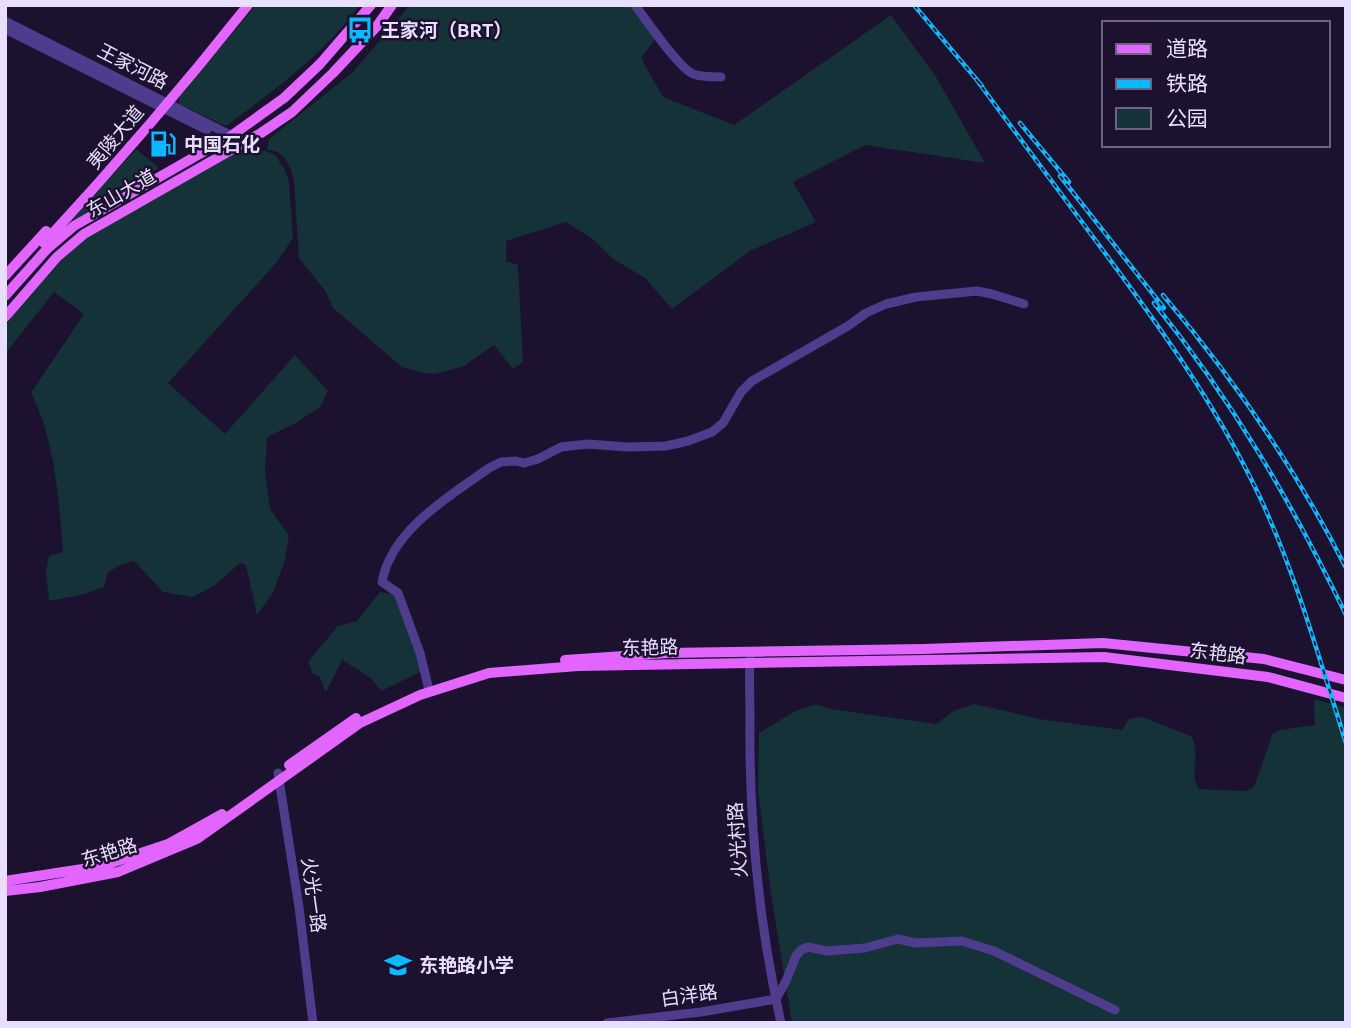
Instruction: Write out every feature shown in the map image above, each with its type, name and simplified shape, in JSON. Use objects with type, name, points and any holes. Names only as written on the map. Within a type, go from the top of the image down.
[{"type":"main road","name":"夷陵大道","points":[[5,288],[100,182],[239,5]]},
{"type":"main road","name":"夷陵大道","points":[[5,276],[248,5]]},
{"type":"main road","name":"东山大道","points":[[5,317],[57,257],[84,234],[235,141],[320,64],[371,5]]},
{"type":"main road","name":"东山大道","points":[[5,296],[47,249],[74,226],[292,112],[377,26],[392,5]]},
{"type":"main road","name":"东艳路","points":[[5,881],[102,866],[168,844],[229,810],[360,723],[420,695],[489,674],[578,666],[1102,643],[1264,659],[1346,680]]},
{"type":"main road","name":"东艳路","points":[[5,891],[118,872],[197,839],[357,717],[418,689],[486,668],[567,659],[667,653],[750,658],[1104,657],[1268,677],[1346,698]]},
{"type":"street","points":[[635,5],[672,55],[692,73],[722,77]]},
{"type":"street","name":"王家河路","points":[[5,21],[161,104]]},
{"type":"street","name":"王家河路","points":[[5,29],[235,141]]},
{"type":"street","points":[[428,686],[420,653],[398,593],[382,582],[383,574],[396,548],[420,518],[489,468],[501,462],[524,463],[538,459],[561,447],[588,444],[666,446],[712,432],[723,422],[741,392],[752,382],[866,313],[886,304],[916,297],[977,291],[1024,304]]},
{"type":"street","name":"火光村路","points":[[750,658],[749,768],[753,831],[760,903],[781,1023]]},
{"type":"street","name":"火光一路","points":[[279,776],[313,1023]]},
{"type":"street","points":[[776,999],[801,950],[808,947],[827,951],[865,948],[898,939],[916,943],[962,942],[979,946],[1115,1010]]},
{"type":"street","name":"白洋路","points":[[607,1023],[701,1012],[776,999]]},
{"type":"green space","points":[[256,5],[360,5],[315,55],[226,126],[179,104],[179,97]]},
{"type":"green space","points":[[410,5],[635,5],[658,35],[641,58],[663,97],[734,125],[891,15],[936,77],[985,163],[865,145],[793,182],[816,222],[750,251],[672,309],[645,278],[613,259],[594,240],[566,222],[506,241],[506,261],[518,265],[523,362],[513,369],[494,345],[464,366],[435,374],[420,372],[402,367],[333,308],[326,292],[299,258],[291,169],[284,157],[267,149],[269,139],[353,72]]},
{"type":"green space","points":[[239,147],[275,155],[285,170],[289,182],[293,238],[276,263],[168,383],[225,434],[295,355],[328,391],[320,407],[296,423],[267,437],[265,472],[270,509],[289,535],[285,560],[273,593],[257,615],[246,565],[240,563],[215,585],[193,597],[163,592],[134,561],[108,572],[104,587],[49,601],[46,572],[49,556],[63,552],[51,450],[31,393],[84,314],[54,292],[5,354],[5,326],[23,302],[85,236]]},
{"type":"green space","points":[[136,149],[159,168],[130,183],[63,230]]},
{"type":"green space","points":[[380,592],[396,595],[422,671],[381,691],[371,678],[342,660],[325,691],[320,677],[313,674],[308,662],[338,626],[357,621]]},
{"type":"green space","points":[[1314,699],[1346,708],[1345,1023],[792,1023],[758,791],[759,733],[795,711],[816,704],[830,709],[936,724],[955,710],[975,704],[1039,719],[1122,730],[1129,719],[1142,717],[1191,736],[1199,789],[1246,791],[1254,787],[1273,733],[1315,725]]},
{"type":"railway","points":[[914,5],[982,86]]},
{"type":"railway","points":[[976,79],[1161,331],[1202,392],[1239,456],[1283,551],[1346,743]]},
{"type":"railway","points":[[1020,123],[1069,182]]},
{"type":"railway","points":[[1060,176],[1164,308]]},
{"type":"railway","points":[[1163,295],[1215,359],[1285,460],[1346,568]]},
{"type":"railway","points":[[1154,303],[1209,377],[1259,453],[1346,615]]},
{"type":"place","name":"王家河（BRT）","points":[[360,30]]},
{"type":"place","name":"中国石化","points":[[163,144]]},
{"type":"place","name":"东艳路小学","points":[[398,965]]}]
